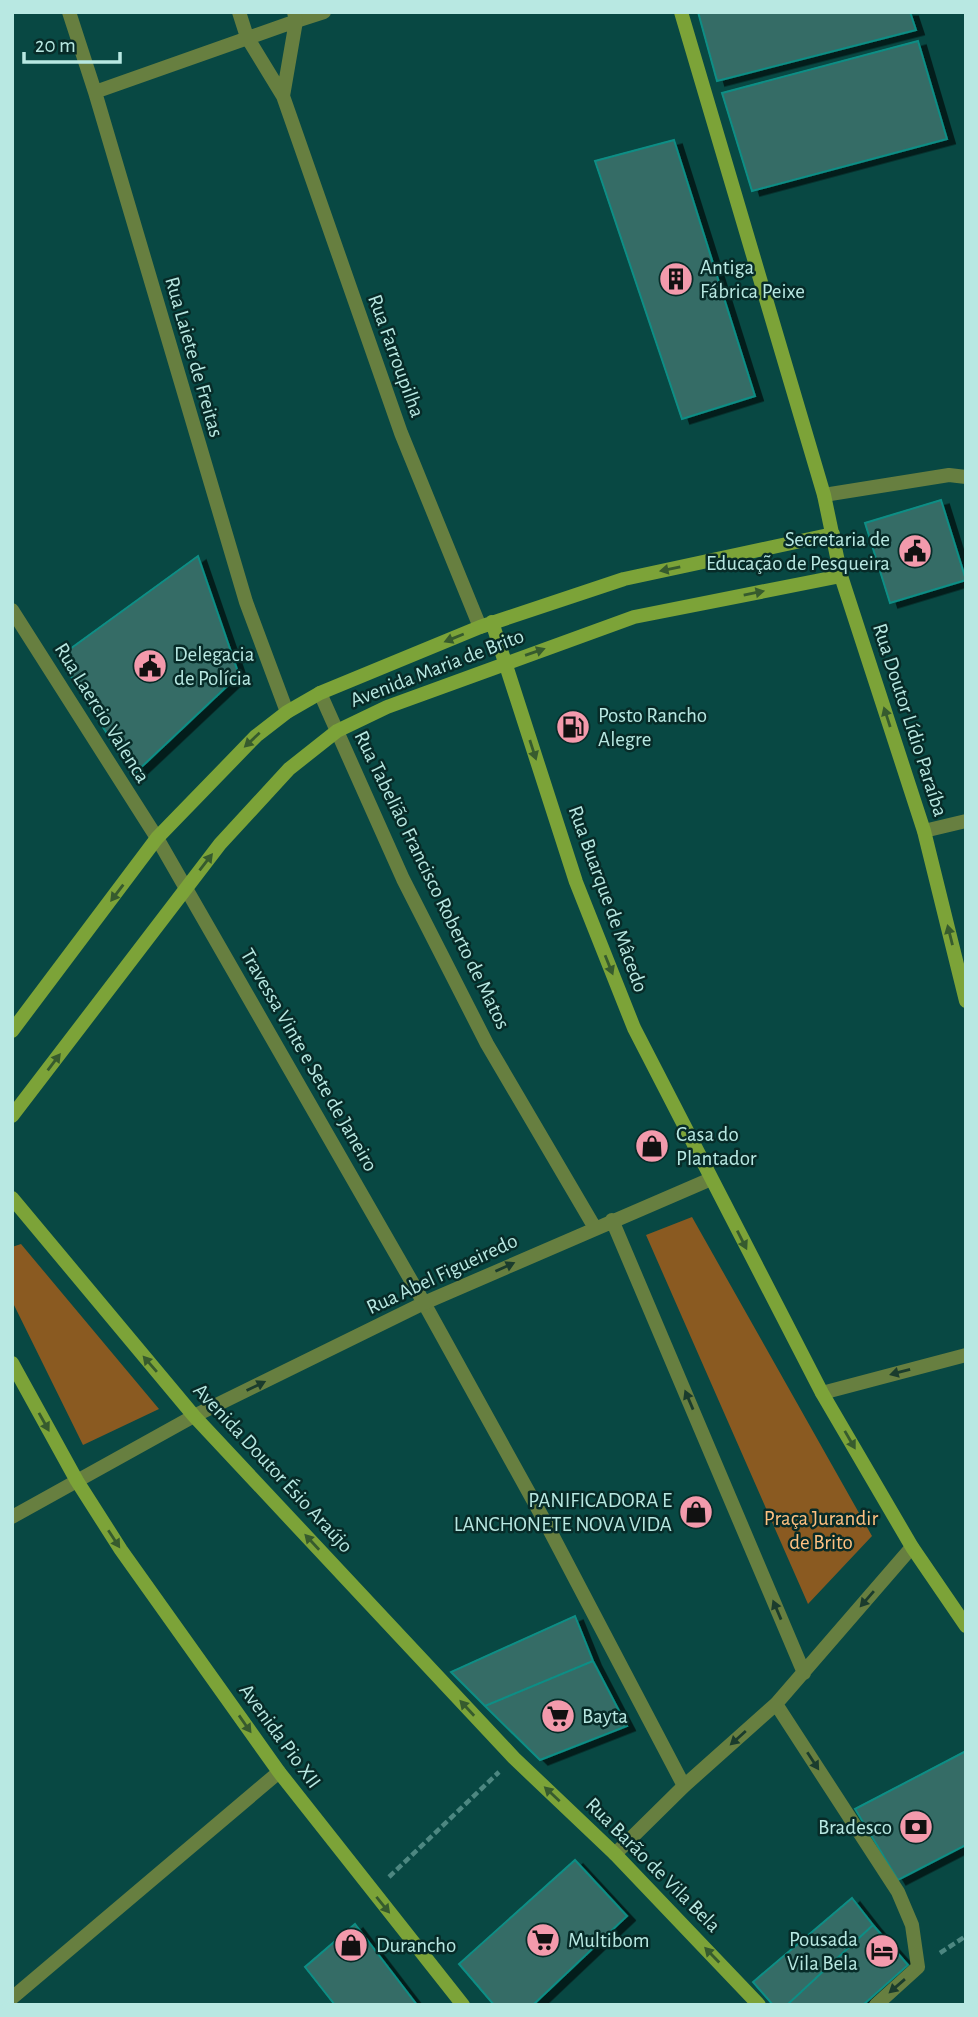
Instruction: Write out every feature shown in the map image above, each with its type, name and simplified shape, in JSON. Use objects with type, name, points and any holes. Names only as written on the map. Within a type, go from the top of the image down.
[{"type":"main road","name":"Rua Doutor Lídio Paraíba","points":[[681,12],[824,495],[841,576],[924,831],[966,1001]]},
{"type":"main road","name":"Avenida Maria de Brito","points":[[12,1031],[157,838],[256,736],[287,712],[320,693],[486,625],[624,579],[833,534]]},
{"type":"main road","name":"Avenida Maria de Brito","points":[[12,1116],[220,844],[289,769],[337,731],[387,706],[634,617],[841,576]]},
{"type":"main road","name":"Rua Buarque de Mâcedo","points":[[486,625],[505,662],[576,882],[634,1028],[711,1179]]},
{"type":"main road","points":[[711,1179],[822,1393],[912,1547],[966,1626]]},
{"type":"main road","name":"Avenida Doutor Ésio Araújo","points":[[12,1198],[194,1416],[514,1758]]},
{"type":"main road","points":[[12,1363],[76,1481]]},
{"type":"main road","name":"Avenida Pio XII","points":[[76,1481],[121,1550],[279,1772],[463,2005]]},
{"type":"main road","name":"Rua Barão de Vila Bela","points":[[514,1758],[615,1853],[759,2005]]},
{"type":"street","name":"Rua Laiete de Freitas","points":[[69,12],[246,602],[287,712]]},
{"type":"street","name":"Rua Farroupilha","points":[[239,12],[247,37],[283,96],[401,433],[486,625]]},
{"type":"street","points":[[95,92],[295,17],[324,12]]},
{"type":"street","name":"Rua Farroupilha","points":[[283,96],[295,17]]},
{"type":"street","points":[[824,495],[949,475],[966,477]]},
{"type":"street","name":"Rua Laercio Valenca","points":[[12,610],[157,838]]},
{"type":"street","name":"Rua Tabelião Francisco Roberto de Matos","points":[[320,693],[403,879],[481,1032],[595,1228]]},
{"type":"street","points":[[924,831],[966,821]]},
{"type":"street","name":"Travessa Vinte e Sete de Janeiro","points":[[157,838],[424,1303],[549,1529],[684,1786]]},
{"type":"street","name":"Rua Abel Figueiredo","points":[[12,1517],[194,1416],[424,1303],[711,1179]]},
{"type":"street","points":[[612,1220],[804,1673]]},
{"type":"street","points":[[822,1393],[966,1355]]},
{"type":"street","points":[[615,1853],[684,1786],[776,1704],[912,1547]]},
{"type":"street","points":[[776,1704],[898,1892],[912,1924],[918,1967],[876,2005]]},
{"type":"street","points":[[12,1998],[279,1772]]},
{"type":"path","points":[[373,1892],[514,1758]]},
{"type":"green space","name":"Praça Jurandir de Brito","points":[[692,1217],[872,1536],[808,1604],[646,1235]]},
{"type":"green space","points":[[21,1244],[159,1409],[83,1445],[12,1301],[12,1247]]},
{"type":"building","points":[[698,12],[910,12],[916,30],[717,81]]},
{"type":"building","name":"Antiga Fábrica Peixe","points":[[918,41],[947,139],[752,191],[722,93]]},
{"type":"building","name":"Antiga Fábrica Peixe","points":[[674,140],[755,396],[682,419],[595,161]]},
{"type":"building","name":"Secretaria de Educação de Pesqueira","points":[[941,500],[966,580],[890,603],[865,523]]},
{"type":"building","name":"Delegacia de Polícia","points":[[198,556],[239,675],[133,775],[59,657]]},
{"type":"building","points":[[575,1616],[593,1661],[485,1706],[451,1672]]},
{"type":"building","name":"Bayta","points":[[593,1661],[627,1726],[540,1760],[485,1706]]},
{"type":"building","name":"Bradesco","points":[[966,1751],[966,1845],[898,1880],[855,1809]]},
{"type":"building","name":"Multibom","points":[[575,1860],[627,1916],[533,2005],[494,2005],[459,1964]]},
{"type":"building","points":[[852,1898],[873,1925],[787,2005],[773,2005],[753,1982]]},
{"type":"building","name":"Durancho","points":[[355,1924],[417,2005],[335,2005],[305,1967]]},
{"type":"building","points":[[873,1925],[908,1965],[863,2005],[787,2005]]},
{"type":"place","name":"Antiga Fábrica Peixe","points":[[676,279]]},
{"type":"place","name":"Secretaria de Educação de Pesqueira","points":[[915,551]]},
{"type":"place","name":"Delegacia de Polícia","points":[[150,666]]},
{"type":"place","name":"Posto Rancho Alegre","points":[[573,727]]},
{"type":"place","name":"Casa do Plantador","points":[[652,1146]]},
{"type":"place","name":"PANIFICADORA E LANCHONETE NOVA VIDA","points":[[696,1512]]},
{"type":"place","name":"Bayta","points":[[558,1716]]},
{"type":"place","name":"Bradesco","points":[[916,1827]]},
{"type":"place","name":"Multibom","points":[[543,1940]]},
{"type":"place","name":"Durancho","points":[[351,1945]]},
{"type":"place","name":"Pousada Vila Bela","points":[[882,1951]]}]
